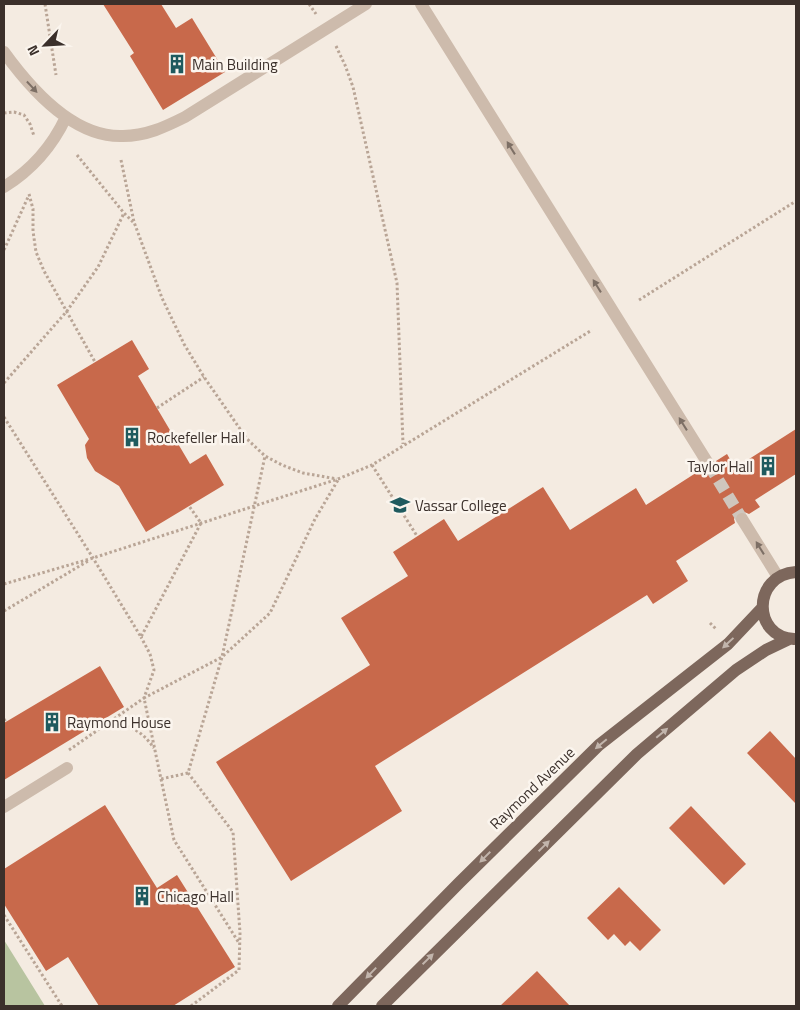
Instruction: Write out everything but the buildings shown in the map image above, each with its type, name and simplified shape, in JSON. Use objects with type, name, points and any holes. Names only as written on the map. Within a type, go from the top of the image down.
[{"type":"main road","points":[[778,577],[796,572]]},
{"type":"main road","name":"Raymond Avenue","points":[[338,1006],[459,883],[600,745],[728,644],[762,608],[766,590],[778,577]]},
{"type":"main road","points":[[762,608],[768,624],[774,631],[793,639]]},
{"type":"main road","points":[[382,1006],[638,754],[736,670],[766,650],[793,639]]},
{"type":"lane","points":[[4,52],[21,75],[40,95],[66,117],[100,134],[122,136],[141,134],[162,128],[193,112],[366,4]]},
{"type":"lane","points":[[420,4],[709,465]]},
{"type":"lane","points":[[4,187],[42,156],[57,136],[66,117]]},
{"type":"lane","points":[[742,518],[778,577]]},
{"type":"lane","points":[[4,807],[66,768]]},
{"type":"path","points":[[45,4],[56,75]]},
{"type":"path","points":[[309,4],[317,17]]},
{"type":"path","points":[[336,46],[353,87],[396,283],[403,445]]},
{"type":"path","points":[[4,113],[14,112],[24,115],[30,124],[34,137]]},
{"type":"path","points":[[77,155],[124,213],[134,222]]},
{"type":"path","points":[[121,160],[134,222],[162,298],[184,344],[204,377],[247,440],[264,456],[303,473],[338,479]]},
{"type":"path","points":[[4,250],[29,194],[33,209],[33,231],[36,252],[44,271],[95,362]]},
{"type":"path","points":[[639,300],[796,201]]},
{"type":"path","points":[[4,383],[67,311],[98,267],[124,213]]},
{"type":"path","points":[[4,584],[93,558],[338,479],[372,465],[592,330]]},
{"type":"path","points":[[157,408],[204,377]]},
{"type":"path","points":[[4,417],[93,558],[150,654],[154,670],[144,698],[174,840],[240,944]]},
{"type":"path","points":[[188,773],[222,657],[264,456]]},
{"type":"path","points":[[372,465],[417,536]]},
{"type":"path","points":[[66,752],[144,698],[222,657],[270,613],[315,519],[338,479]]},
{"type":"path","points":[[189,506],[201,523]]},
{"type":"path","points":[[141,637],[201,523]]},
{"type":"path","points":[[4,611],[93,558]]},
{"type":"path","points":[[111,722],[135,728],[145,736],[156,751]]},
{"type":"path","points":[[161,779],[188,773]]},
{"type":"path","points":[[188,773],[233,832],[240,944],[239,970],[191,1006]]},
{"type":"path","points":[[4,915],[62,1006]]},
{"type":"green space","points":[[4,940],[45,1006],[4,1006]]},
{"type":"tunnel","points":[[709,465],[742,519]]},
{"type":"place","name":"Main Building","points":[[177,64]]},
{"type":"place","name":"Rockefeller Hall","points":[[132,437]]},
{"type":"place","name":"Taylor Hall","points":[[768,466]]},
{"type":"place","name":"Vassar College","points":[[400,505]]},
{"type":"place","name":"Raymond House","points":[[52,722]]},
{"type":"place","name":"Chicago Hall","points":[[142,896]]}]
